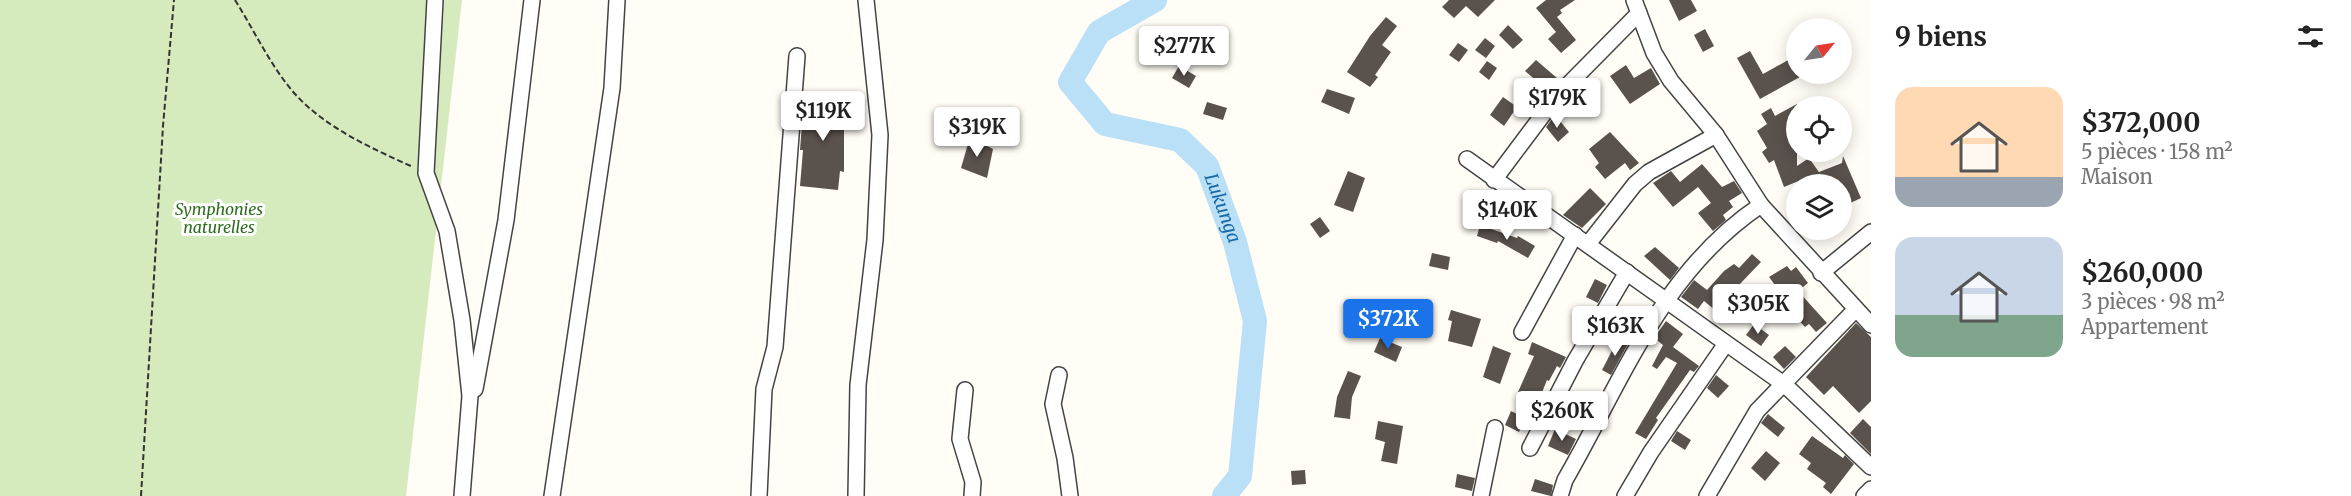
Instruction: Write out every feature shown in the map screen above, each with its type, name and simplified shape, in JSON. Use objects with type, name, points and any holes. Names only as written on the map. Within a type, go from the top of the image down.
[{"type":"street","points":[[435,0],[426,173],[447,231],[462,320],[470,396],[462,496]]},
{"type":"street","points":[[468,425],[506,219],[532,0]]},
{"type":"street","points":[[552,496],[612,88],[617,0]]},
{"type":"street","points":[[856,496],[858,385],[875,240],[880,135],[866,0]]},
{"type":"street","points":[[1494,180],[1557,96],[1636,7],[1654,53],[1671,81],[1716,135],[1761,206],[1871,325]]},
{"type":"street","points":[[759,496],[764,389],[775,347],[796,56]]},
{"type":"street","points":[[1588,244],[1635,184],[1649,172],[1716,135]]},
{"type":"street","points":[[1467,159],[1665,298],[1725,345],[1785,385],[1871,467]]},
{"type":"street","points":[[1560,496],[1565,480],[1665,298],[1718,237],[1761,206]]},
{"type":"street","points":[[1821,273],[1871,232]]},
{"type":"street","points":[[1522,332],[1575,235]]},
{"type":"street","points":[[1530,448],[1575,361],[1627,272]]},
{"type":"street","points":[[1707,496],[1750,421],[1855,310]]},
{"type":"street","points":[[1625,496],[1651,452],[1725,345]]},
{"type":"street","points":[[1059,375],[1053,405],[1065,458],[1070,496]]},
{"type":"street","points":[[965,390],[960,439],[973,482],[972,496]]},
{"type":"street","points":[[1481,496],[1495,428]]},
{"type":"street","points":[[1864,496],[1871,489]]},
{"type":"path","points":[[141,496],[174,0]]},
{"type":"path","points":[[235,0],[294,92],[309,108],[361,143],[426,173]]},
{"type":"green space","name":"Symphonies naturelles","points":[[0,0],[462,0],[406,496],[0,496]]},
{"type":"building","points":[[1449,0],[1495,0],[1478,17],[1466,6],[1454,18],[1442,7]]},
{"type":"building","points":[[1546,0],[1575,0],[1560,10],[1562,13],[1557,17],[1576,40],[1561,53],[1548,39],[1556,32],[1536,8]]},
{"type":"building","points":[[1669,0],[1691,0],[1697,11],[1679,21]]},
{"type":"building","points":[[1386,17],[1397,26],[1382,45],[1391,52],[1375,75],[1378,77],[1370,87],[1347,72],[1370,36]]},
{"type":"building","points":[[1508,25],[1523,40],[1513,49],[1499,35]]},
{"type":"building","points":[[1705,29],[1714,46],[1703,52],[1694,35]]},
{"type":"building","points":[[1485,38],[1495,46],[1486,58],[1475,50]]},
{"type":"building","points":[[1458,43],[1468,50],[1459,62],[1449,55]]},
{"type":"building","points":[[1750,51],[1763,74],[1786,61],[1787,84],[1760,99],[1737,58]]},
{"type":"building","points":[[1536,60],[1557,78],[1546,89],[1525,71]]},
{"type":"building","points":[[1487,61],[1497,68],[1489,80],[1479,72]]},
{"type":"building","points":[[1626,65],[1634,78],[1651,68],[1660,84],[1630,104],[1610,76]]},
{"type":"building","points":[[1179,66],[1196,76],[1189,88],[1172,78]]},
{"type":"building","points":[[1327,89],[1355,98],[1349,114],[1321,102]]},
{"type":"building","points":[[1582,92],[1593,105],[1584,112],[1573,99]]},
{"type":"building","points":[[804,97],[844,98],[844,172],[840,171],[838,190],[800,186]]},
{"type":"building","points":[[1503,97],[1517,107],[1504,126],[1490,115]]},
{"type":"building","points":[[1207,102],[1227,108],[1223,120],[1203,114]]},
{"type":"building","points":[[1771,108],[1775,116],[1786,110],[1786,162],[1797,162],[1797,166],[1803,162],[1812,162],[1820,174],[1786,174],[1786,186],[1784,187],[1774,160],[1769,163],[1762,152],[1767,148],[1757,131],[1767,124],[1761,114]]},
{"type":"building","points":[[1555,115],[1569,132],[1558,142],[1546,127]]},
{"type":"building","points":[[1610,132],[1639,163],[1630,170],[1625,163],[1605,179],[1595,167],[1599,163],[1589,149]]},
{"type":"building","points":[[970,137],[993,149],[987,178],[961,168]]},
{"type":"building","points":[[1842,162],[1846,162],[1851,174],[1820,174],[1819,172]]},
{"type":"building","points":[[1702,164],[1722,187],[1734,181],[1742,193],[1729,201],[1733,207],[1723,215],[1726,220],[1713,231],[1698,213],[1711,203],[1698,187],[1673,207],[1653,183],[1671,171],[1680,182]]},
{"type":"building","points":[[1348,171],[1365,178],[1353,212],[1334,205]]},
{"type":"building","points":[[1852,177],[1861,198],[1852,202]]},
{"type":"building","points":[[1590,188],[1606,204],[1582,228],[1563,215]]},
{"type":"building","points":[[1320,217],[1330,231],[1320,238],[1310,224]]},
{"type":"building","points":[[1480,225],[1517,238],[1518,236],[1535,246],[1528,258],[1498,241],[1497,243],[1477,236]]},
{"type":"building","points":[[1655,247],[1679,268],[1670,280],[1644,256]]},
{"type":"building","points":[[1432,253],[1450,257],[1448,270],[1429,266]]},
{"type":"building","points":[[1752,254],[1761,262],[1715,310],[1704,301],[1698,309],[1681,297],[1694,280],[1707,290],[1724,271],[1734,264],[1739,268]]},
{"type":"building","points":[[1787,266],[1791,271],[1796,267],[1808,283],[1798,291],[1827,323],[1816,332],[1809,324],[1805,327],[1793,314],[1795,312],[1769,277]]},
{"type":"building","points":[[1595,279],[1607,285],[1598,303],[1586,297]]},
{"type":"building","points":[[1746,290],[1766,309],[1756,320],[1732,298]]},
{"type":"building","points":[[1451,310],[1481,319],[1472,347],[1448,341],[1452,321],[1448,320]]},
{"type":"building","points":[[1666,321],[1683,334],[1673,347],[1699,366],[1694,372],[1690,370],[1656,418],[1658,420],[1646,439],[1635,433],[1677,363],[1666,357],[1657,369],[1652,366],[1663,345],[1654,338]]},
{"type":"building","points":[[1856,323],[1871,337],[1871,401],[1859,413],[1833,386],[1824,395],[1806,377]]},
{"type":"building","points":[[1754,324],[1769,335],[1761,346],[1746,335]]},
{"type":"building","points":[[1380,338],[1402,347],[1396,362],[1374,352]]},
{"type":"building","points":[[1618,339],[1628,344],[1611,375],[1602,370]]},
{"type":"building","points":[[1532,342],[1566,357],[1560,368],[1557,366],[1549,381],[1547,380],[1539,400],[1518,392],[1534,356],[1528,354]]},
{"type":"building","points":[[1493,346],[1511,353],[1500,384],[1483,377]]},
{"type":"building","points":[[1785,346],[1796,357],[1784,369],[1773,357]]},
{"type":"building","points":[[1348,371],[1361,376],[1352,397],[1350,419],[1334,417],[1337,397]]},
{"type":"building","points":[[1716,375],[1729,386],[1718,398],[1707,388]]},
{"type":"building","points":[[1511,411],[1525,418],[1519,432],[1505,425]]},
{"type":"building","points":[[1768,414],[1785,428],[1778,437],[1761,423]]},
{"type":"building","points":[[1863,419],[1871,427],[1871,454],[1850,433]]},
{"type":"building","points":[[1378,421],[1403,426],[1397,464],[1381,461],[1385,442],[1375,439]]},
{"type":"building","points":[[1555,429],[1576,439],[1568,455],[1548,446]]},
{"type":"building","points":[[1677,431],[1691,440],[1685,450],[1671,441]]},
{"type":"building","points":[[1812,436],[1843,458],[1845,455],[1854,464],[1831,494],[1823,487],[1826,483],[1807,469],[1811,463],[1799,454]]},
{"type":"building","points":[[1766,451],[1780,463],[1765,481],[1751,468]]},
{"type":"building","points":[[1305,470],[1306,484],[1292,485],[1291,471]]},
{"type":"building","points":[[1457,474],[1475,478],[1472,491],[1455,487]]},
{"type":"building","points":[[1535,479],[1553,485],[1551,496],[1531,491]]},
{"type":"waterway","name":"Lukunga","points":[[1155,0],[1099,32],[1070,82],[1105,124],[1180,140],[1207,166],[1235,242],[1255,321],[1240,476],[1224,496]]}]
